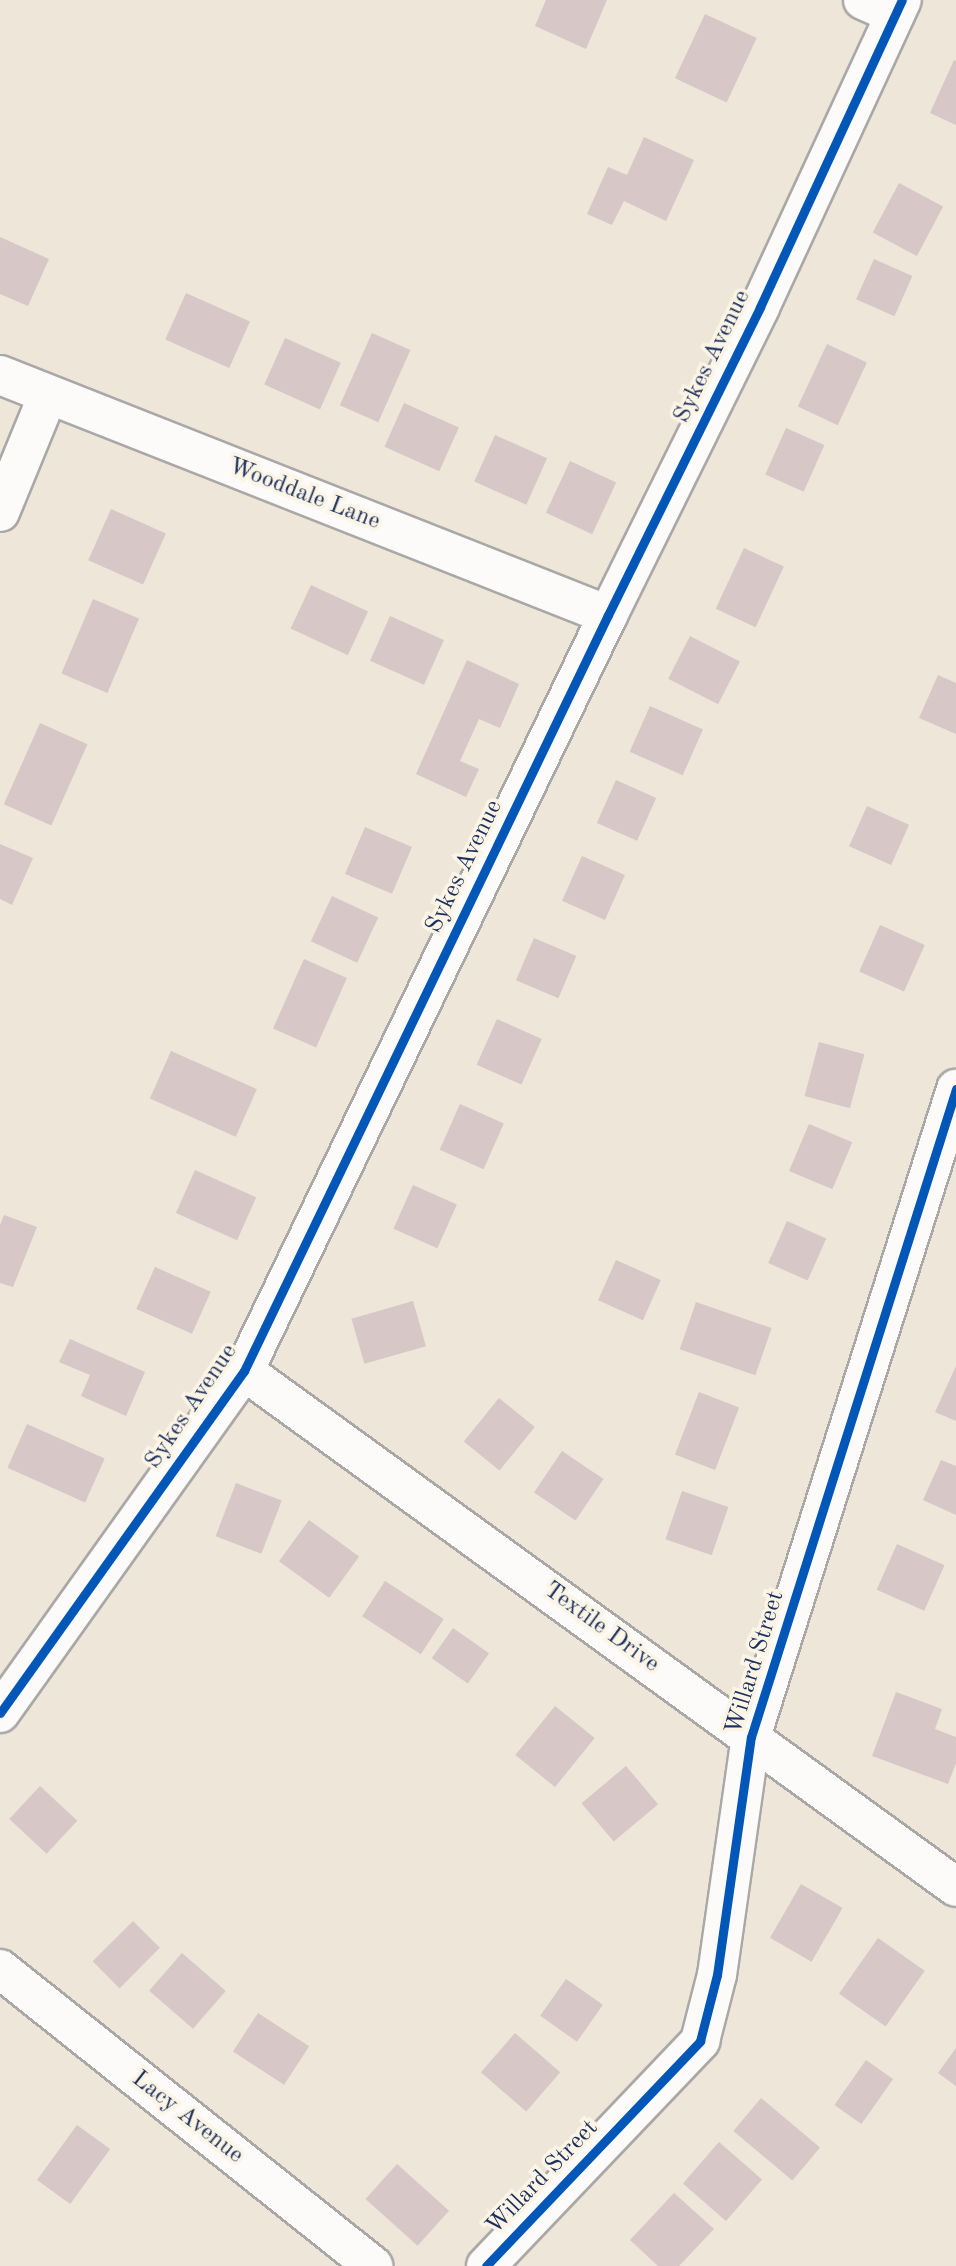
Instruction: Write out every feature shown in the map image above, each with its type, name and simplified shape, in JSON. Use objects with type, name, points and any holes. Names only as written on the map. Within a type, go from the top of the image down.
[{"type":"street","name":"Sykes Avenue","points":[[0,1713],[244,1371],[608,614],[760,307],[887,5]]},
{"type":"street","name":"Wooddale Lane","points":[[0,374],[608,614]]},
{"type":"street","points":[[0,512],[48,395]]},
{"type":"street","name":"Willard Street","points":[[486,2266],[700,2041],[717,1975],[751,1737],[956,1089]]},
{"type":"street","name":"Textile Drive","points":[[244,1371],[956,1887]]},
{"type":"street","name":"Lacy Avenue","points":[[0,1969],[373,2266]]},
{"type":"building","points":[[546,0],[607,0],[586,49],[535,26]]},
{"type":"building","points":[[705,14],[757,38],[727,102],[675,78]]},
{"type":"building","points":[[954,60],[956,61],[956,125],[930,113]]},
{"type":"building","points":[[644,137],[694,160],[666,221],[624,201],[612,225],[587,214],[608,167],[627,175]]},
{"type":"building","points":[[899,183],[943,206],[917,256],[873,232]]},
{"type":"building","points":[[0,237],[49,259],[28,306],[0,294]]},
{"type":"building","points":[[874,259],[912,276],[894,316],[856,299]]},
{"type":"building","points":[[186,293],[250,321],[229,368],[165,340]]},
{"type":"building","points":[[372,333],[410,350],[378,422],[340,405]]},
{"type":"building","points":[[285,338],[341,363],[320,409],[264,385]]},
{"type":"building","points":[[827,344],[867,363],[838,425],[798,407]]},
{"type":"building","points":[[404,403],[459,427],[439,471],[384,447]]},
{"type":"building","points":[[786,428],[824,445],[804,492],[765,475]]},
{"type":"building","points":[[495,435],[547,458],[526,505],[474,482]]},
{"type":"building","points":[[570,461],[616,483],[592,534],[546,513]]},
{"type":"building","points":[[111,509],[166,533],[143,585],[88,560]]},
{"type":"building","points":[[744,548],[784,567],[756,627],[716,609]]},
{"type":"building","points":[[311,585],[368,612],[348,655],[291,629]]},
{"type":"building","points":[[93,599],[139,619],[107,693],[61,674]]},
{"type":"building","points":[[390,616],[444,640],[424,685],[370,661]]},
{"type":"building","points":[[690,636],[740,661],[718,704],[668,679]]},
{"type":"building","points":[[467,660],[519,684],[500,728],[479,719],[460,761],[479,769],[466,797],[416,774]]},
{"type":"building","points":[[938,675],[956,683],[956,734],[919,718]]},
{"type":"building","points":[[650,706],[703,730],[683,775],[630,752]]},
{"type":"building","points":[[40,723],[88,744],[51,825],[4,804]]},
{"type":"building","points":[[616,780],[656,798],[637,841],[597,823]]},
{"type":"building","points":[[867,806],[909,825],[891,865],[849,846]]},
{"type":"building","points":[[365,827],[412,847],[392,894],[345,874]]},
{"type":"building","points":[[0,844],[33,858],[12,905],[0,899]]},
{"type":"building","points":[[582,856],[625,875],[605,920],[562,901]]},
{"type":"building","points":[[332,896],[378,918],[357,963],[311,941]]},
{"type":"building","points":[[880,925],[925,945],[904,992],[859,972]]},
{"type":"building","points":[[534,938],[576,956],[558,998],[516,980]]},
{"type":"building","points":[[304,959],[347,978],[316,1048],[273,1028]]},
{"type":"building","points":[[497,1019],[542,1039],[521,1085],[477,1065]]},
{"type":"building","points":[[819,1042],[864,1054],[850,1108],[805,1096]]},
{"type":"building","points":[[171,1051],[257,1089],[236,1137],[150,1099]]},
{"type":"building","points":[[460,1104],[504,1124],[484,1169],[440,1150]]},
{"type":"building","points":[[809,1124],[852,1142],[832,1189],[789,1171]]},
{"type":"building","points":[[195,1170],[256,1197],[237,1240],[176,1213]]},
{"type":"building","points":[[413,1185],[457,1205],[437,1248],[393,1229]]},
{"type":"building","points":[[4,1215],[37,1227],[13,1287],[0,1283],[0,1225]]},
{"type":"building","points":[[787,1221],[826,1238],[808,1281],[768,1263]]},
{"type":"building","points":[[616,1260],[661,1280],[643,1320],[598,1300]]},
{"type":"building","points":[[155,1267],[211,1292],[192,1334],[136,1309]]},
{"type":"building","points":[[413,1301],[426,1346],[364,1364],[351,1319]]},
{"type":"building","points":[[696,1302],[772,1328],[755,1375],[680,1349]]},
{"type":"building","points":[[70,1339],[145,1372],[126,1416],[81,1396],[90,1375],[59,1362]]},
{"type":"building","points":[[956,1366],[956,1421],[935,1412]]},
{"type":"building","points":[[699,1392],[739,1407],[715,1470],[675,1455]]},
{"type":"building","points":[[499,1398],[535,1427],[500,1470],[464,1442]]},
{"type":"building","points":[[27,1424],[105,1459],[85,1502],[7,1468]]},
{"type":"building","points":[[562,1451],[603,1479],[575,1520],[534,1492]]},
{"type":"building","points":[[941,1460],[956,1466],[956,1515],[923,1500]]},
{"type":"building","points":[[236,1483],[282,1501],[261,1554],[216,1536]]},
{"type":"building","points":[[682,1491],[728,1507],[712,1555],[665,1539]]},
{"type":"building","points":[[309,1520],[359,1556],[329,1598],[279,1561]]},
{"type":"building","points":[[897,1544],[945,1565],[924,1611],[877,1590]]},
{"type":"building","points":[[385,1581],[444,1619],[421,1654],[362,1616]]},
{"type":"building","points":[[453,1628],[489,1653],[468,1684],[432,1658]]},
{"type":"building","points":[[896,1692],[942,1709],[935,1729],[956,1737],[956,1763],[948,1784],[872,1756]]},
{"type":"building","points":[[555,1706],[595,1738],[555,1787],[515,1755]]},
{"type":"building","points":[[626,1766],[658,1804],[614,1842],[582,1803]]},
{"type":"building","points":[[40,1786],[77,1821],[47,1854],[9,1819]]},
{"type":"building","points":[[801,1884],[843,1908],[812,1962],[770,1938]]},
{"type":"building","points":[[133,1921],[160,1948],[120,1988],[93,1961]]},
{"type":"building","points":[[878,1938],[925,1971],[886,2026],[839,1994]]},
{"type":"building","points":[[182,1953],[226,1991],[193,2029],[149,1991]]},
{"type":"building","points":[[566,1979],[603,2005],[577,2042],[540,2016]]},
{"type":"building","points":[[258,2013],[309,2046],[284,2085],[233,2052]]},
{"type":"building","points":[[515,2033],[560,2072],[526,2112],[481,2072]]},
{"type":"building","points":[[956,2048],[956,2086],[938,2073]]},
{"type":"building","points":[[866,2060],[893,2079],[861,2124],[834,2105]]},
{"type":"building","points":[[761,2098],[820,2147],[792,2180],[733,2131]]},
{"type":"building","points":[[77,2125],[110,2149],[70,2204],[37,2180]]},
{"type":"building","points":[[719,2142],[762,2179],[726,2221],[683,2184]]},
{"type":"building","points":[[397,2164],[449,2211],[418,2246],[366,2199]]},
{"type":"building","points":[[674,2193],[714,2229],[679,2266],[658,2266],[630,2240]]},
{"type":"cycle path","points":[[0,1713],[244,1371],[608,615],[760,307],[902,0]]},
{"type":"cycle path","points":[[486,2266],[700,2041],[717,1975],[751,1737],[956,1089]]}]
